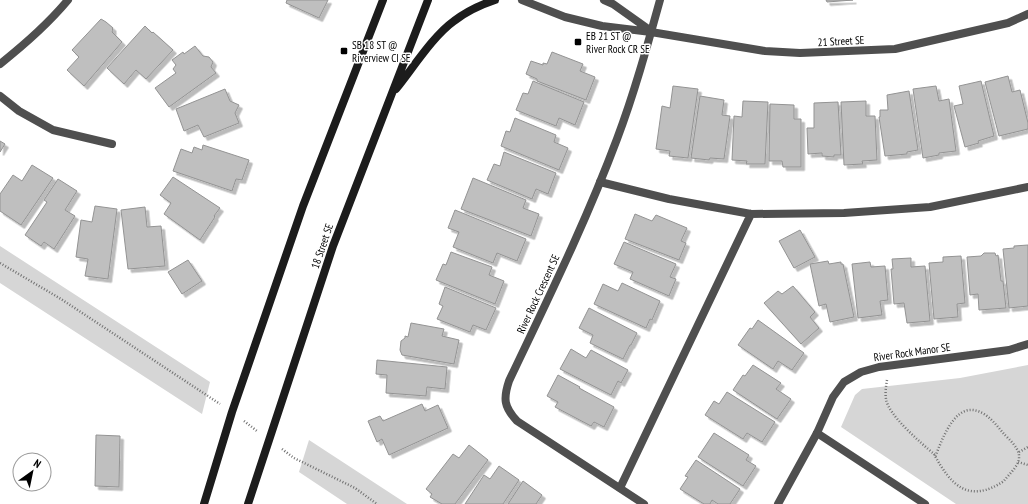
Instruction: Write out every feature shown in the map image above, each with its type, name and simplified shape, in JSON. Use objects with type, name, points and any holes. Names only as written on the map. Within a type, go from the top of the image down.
[{"type":"main road","points":[[204,504],[232,412],[303,206],[383,0]]},
{"type":"main road","name":"18 Street SE","points":[[248,504],[333,246],[428,0]]},
{"type":"main road","points":[[391,96],[435,40],[453,21],[476,6],[495,0]]},
{"type":"street","points":[[0,64],[18,50],[68,0]]},
{"type":"street","name":"21 Street SE","points":[[522,0],[565,17],[602,26],[652,32],[766,51],[800,53],[895,49],[1008,23],[1028,14]]},
{"type":"street","name":"21 Street SE","points":[[604,0],[613,4],[652,32]]},
{"type":"street","name":"River Rock Crescent SE","points":[[644,504],[517,421],[510,414],[505,404],[505,392],[567,260],[600,182],[622,125],[652,32],[660,0]]},
{"type":"street","points":[[0,96],[19,111],[53,130],[112,144]]},
{"type":"street","points":[[600,182],[669,199],[751,214],[844,213],[930,207],[1028,187]]},
{"type":"street","points":[[620,488],[751,214]]},
{"type":"street","name":"River Rock Manor SE","points":[[778,504],[817,433],[833,397],[844,382],[861,372],[888,366],[1009,350],[1028,344]]},
{"type":"street","points":[[817,433],[924,504]]},
{"type":"path","points":[[0,263],[61,298],[232,412],[294,458],[355,488],[377,504]]},
{"type":"path","points":[[888,366],[886,400],[892,412],[913,436],[934,454],[952,484]]},
{"type":"path","points":[[935,457],[951,422],[959,414],[970,410],[983,414],[993,421],[1014,444],[1019,452],[1018,462],[994,492]]},
{"type":"path","points":[[1019,452],[1028,447]]},
{"type":"path","points":[[1018,462],[1028,465]]},
{"type":"shaded area","points":[[0,246],[210,382],[202,414],[0,283]]},
{"type":"shaded area","points":[[1028,365],[1028,504],[956,504],[841,427],[855,395],[862,389],[960,378]]},
{"type":"shaded area","points":[[309,440],[407,504],[347,504],[299,472]]},
{"type":"building","points":[[287,0],[328,0],[319,18],[286,3]]},
{"type":"building","points":[[826,0],[853,0],[827,2]]},
{"type":"building","points":[[101,19],[113,28],[112,32],[122,42],[84,86],[67,70],[79,57],[72,50]]},
{"type":"building","points":[[145,26],[173,50],[146,79],[136,70],[124,84],[107,68]]},
{"type":"building","points":[[195,46],[203,56],[209,57],[213,62],[211,67],[216,73],[169,107],[155,88],[176,73],[173,69],[176,65],[172,60]]},
{"type":"building","points":[[552,52],[583,64],[580,71],[595,77],[586,100],[537,81],[537,79],[526,74],[531,61],[543,65],[543,63],[547,64]]},
{"type":"building","points":[[1008,76],[1012,92],[1020,90],[1028,123],[1028,129],[999,136],[985,82]]},
{"type":"building","points":[[533,81],[584,102],[575,125],[559,118],[556,126],[516,110],[523,93],[528,94]]},
{"type":"building","points":[[981,81],[994,136],[978,141],[979,143],[965,147],[954,106],[963,104],[959,86]]},
{"type":"building","points":[[673,86],[698,89],[688,158],[669,156],[670,151],[656,149],[662,106],[670,108]]},
{"type":"building","points":[[936,86],[939,101],[949,99],[956,151],[939,153],[939,155],[923,158],[913,89]]},
{"type":"building","points":[[225,89],[230,101],[239,105],[235,113],[239,123],[204,137],[198,125],[184,131],[176,109]]},
{"type":"building","points":[[909,91],[918,150],[907,152],[907,154],[885,156],[879,117],[880,110],[888,110],[887,95]]},
{"type":"building","points":[[700,96],[724,100],[722,115],[730,116],[724,159],[710,158],[709,160],[691,158]]},
{"type":"building","points":[[743,101],[768,102],[765,164],[746,164],[747,161],[732,160],[734,116],[742,117]]},
{"type":"building","points":[[866,101],[866,116],[875,116],[877,160],[862,161],[863,164],[844,165],[841,102]]},
{"type":"building","points":[[838,102],[841,155],[834,155],[834,157],[822,156],[822,153],[808,154],[807,128],[814,128],[814,103]]},
{"type":"building","points":[[770,104],[794,105],[794,119],[801,119],[801,167],[783,167],[782,161],[769,161]]},
{"type":"building","points":[[515,118],[556,135],[554,142],[568,148],[559,170],[501,146],[506,131],[510,132]]},
{"type":"building","points":[[0,141],[5,144],[0,152]]},
{"type":"building","points":[[203,145],[249,160],[242,180],[236,179],[232,191],[173,171],[181,149],[192,153],[194,147],[202,150]]},
{"type":"building","points":[[504,152],[556,173],[548,194],[536,189],[532,199],[487,180],[494,164],[500,166]]},
{"type":"building","points":[[32,165],[53,178],[21,225],[0,211],[0,194],[13,175],[22,181]]},
{"type":"building","points":[[173,177],[220,208],[200,240],[164,214],[171,203],[160,195]]},
{"type":"building","points":[[473,178],[526,200],[523,208],[539,214],[531,236],[461,209]]},
{"type":"building","points":[[58,179],[77,191],[65,210],[75,216],[54,249],[44,242],[41,246],[25,235],[47,202],[44,200]]},
{"type":"building","points":[[95,206],[117,209],[108,279],[85,276],[88,259],[76,257],[81,220],[92,222]]},
{"type":"building","points":[[145,207],[147,227],[161,226],[165,266],[128,269],[121,210]]},
{"type":"building","points":[[455,210],[526,239],[517,261],[497,253],[493,263],[453,247],[459,232],[448,228]]},
{"type":"building","points":[[635,214],[652,221],[656,215],[687,228],[681,241],[686,243],[679,260],[625,239]]},
{"type":"building","points":[[800,230],[815,257],[794,268],[779,241]]},
{"type":"building","points":[[624,242],[676,264],[670,277],[676,279],[669,296],[630,279],[633,272],[614,264]]},
{"type":"building","points":[[1028,245],[1028,306],[1009,308],[1003,249],[1014,248],[1014,246]]},
{"type":"building","points":[[451,252],[492,267],[489,275],[504,281],[495,304],[436,280],[443,264],[446,265]]},
{"type":"building","points":[[984,253],[995,253],[996,256],[998,255],[1006,308],[979,310],[978,294],[970,295],[967,257],[981,256]]},
{"type":"building","points":[[961,256],[965,303],[957,304],[958,317],[934,319],[929,263],[943,262],[943,257]]},
{"type":"building","points":[[911,258],[911,267],[925,266],[930,321],[907,323],[904,303],[894,304],[891,269],[893,269],[892,259]]},
{"type":"building","points":[[188,260],[202,281],[182,294],[168,272]]},
{"type":"building","points":[[828,261],[829,264],[841,262],[841,264],[843,264],[854,317],[830,322],[826,304],[819,306],[810,264]]},
{"type":"building","points":[[870,262],[871,267],[885,266],[888,300],[880,301],[882,315],[858,318],[852,264]]},
{"type":"building","points":[[622,283],[660,301],[652,320],[650,319],[646,328],[594,304],[603,284],[618,291]]},
{"type":"building","points":[[793,286],[815,312],[810,317],[819,328],[801,344],[764,303],[778,291],[782,294]]},
{"type":"building","points":[[445,287],[496,308],[486,330],[473,325],[470,332],[437,319],[443,306],[439,304]]},
{"type":"building","points":[[589,308],[637,333],[623,359],[590,343],[593,335],[579,328]]},
{"type":"building","points":[[758,320],[804,353],[792,370],[778,361],[773,369],[738,345],[750,328],[752,329]]},
{"type":"building","points":[[411,323],[444,329],[442,336],[459,340],[454,364],[402,355],[400,350],[401,341],[405,338],[405,336],[408,337]]},
{"type":"building","points":[[571,349],[586,358],[591,350],[628,370],[621,383],[618,381],[611,395],[560,369]]},
{"type":"building","points":[[377,360],[447,367],[445,389],[427,387],[426,396],[386,393],[387,375],[376,374]]},
{"type":"building","points":[[753,365],[781,383],[776,389],[791,399],[777,419],[733,390],[743,375],[745,376]]},
{"type":"building","points":[[558,375],[614,407],[604,427],[594,422],[591,426],[555,407],[558,402],[547,396]]},
{"type":"building","points":[[727,392],[775,422],[762,442],[747,433],[743,439],[705,415],[714,401],[719,404]]},
{"type":"building","points":[[422,404],[425,411],[438,405],[448,428],[389,455],[382,439],[377,442],[368,421],[380,416],[383,421]]},
{"type":"building","points":[[714,433],[749,455],[746,460],[756,466],[743,486],[698,457]]},
{"type":"building","points":[[96,435],[120,436],[119,487],[95,486]]},
{"type":"building","points":[[469,445],[488,460],[455,504],[442,504],[430,497],[432,494],[426,489],[453,454],[459,458]]},
{"type":"building","points":[[696,460],[740,489],[730,504],[718,504],[712,500],[710,504],[704,504],[680,489],[688,477],[685,476]]},
{"type":"building","points":[[499,466],[519,480],[503,504],[465,504],[484,475],[490,479]]},
{"type":"building","points":[[523,481],[542,495],[536,504],[508,504]]},
{"type":"place","name":"EB 21 ST @ River Rock CR SE","points":[[578,42]]},
{"type":"place","name":"SB 18 ST @ Riverview CI SE","points":[[344,51]]}]
